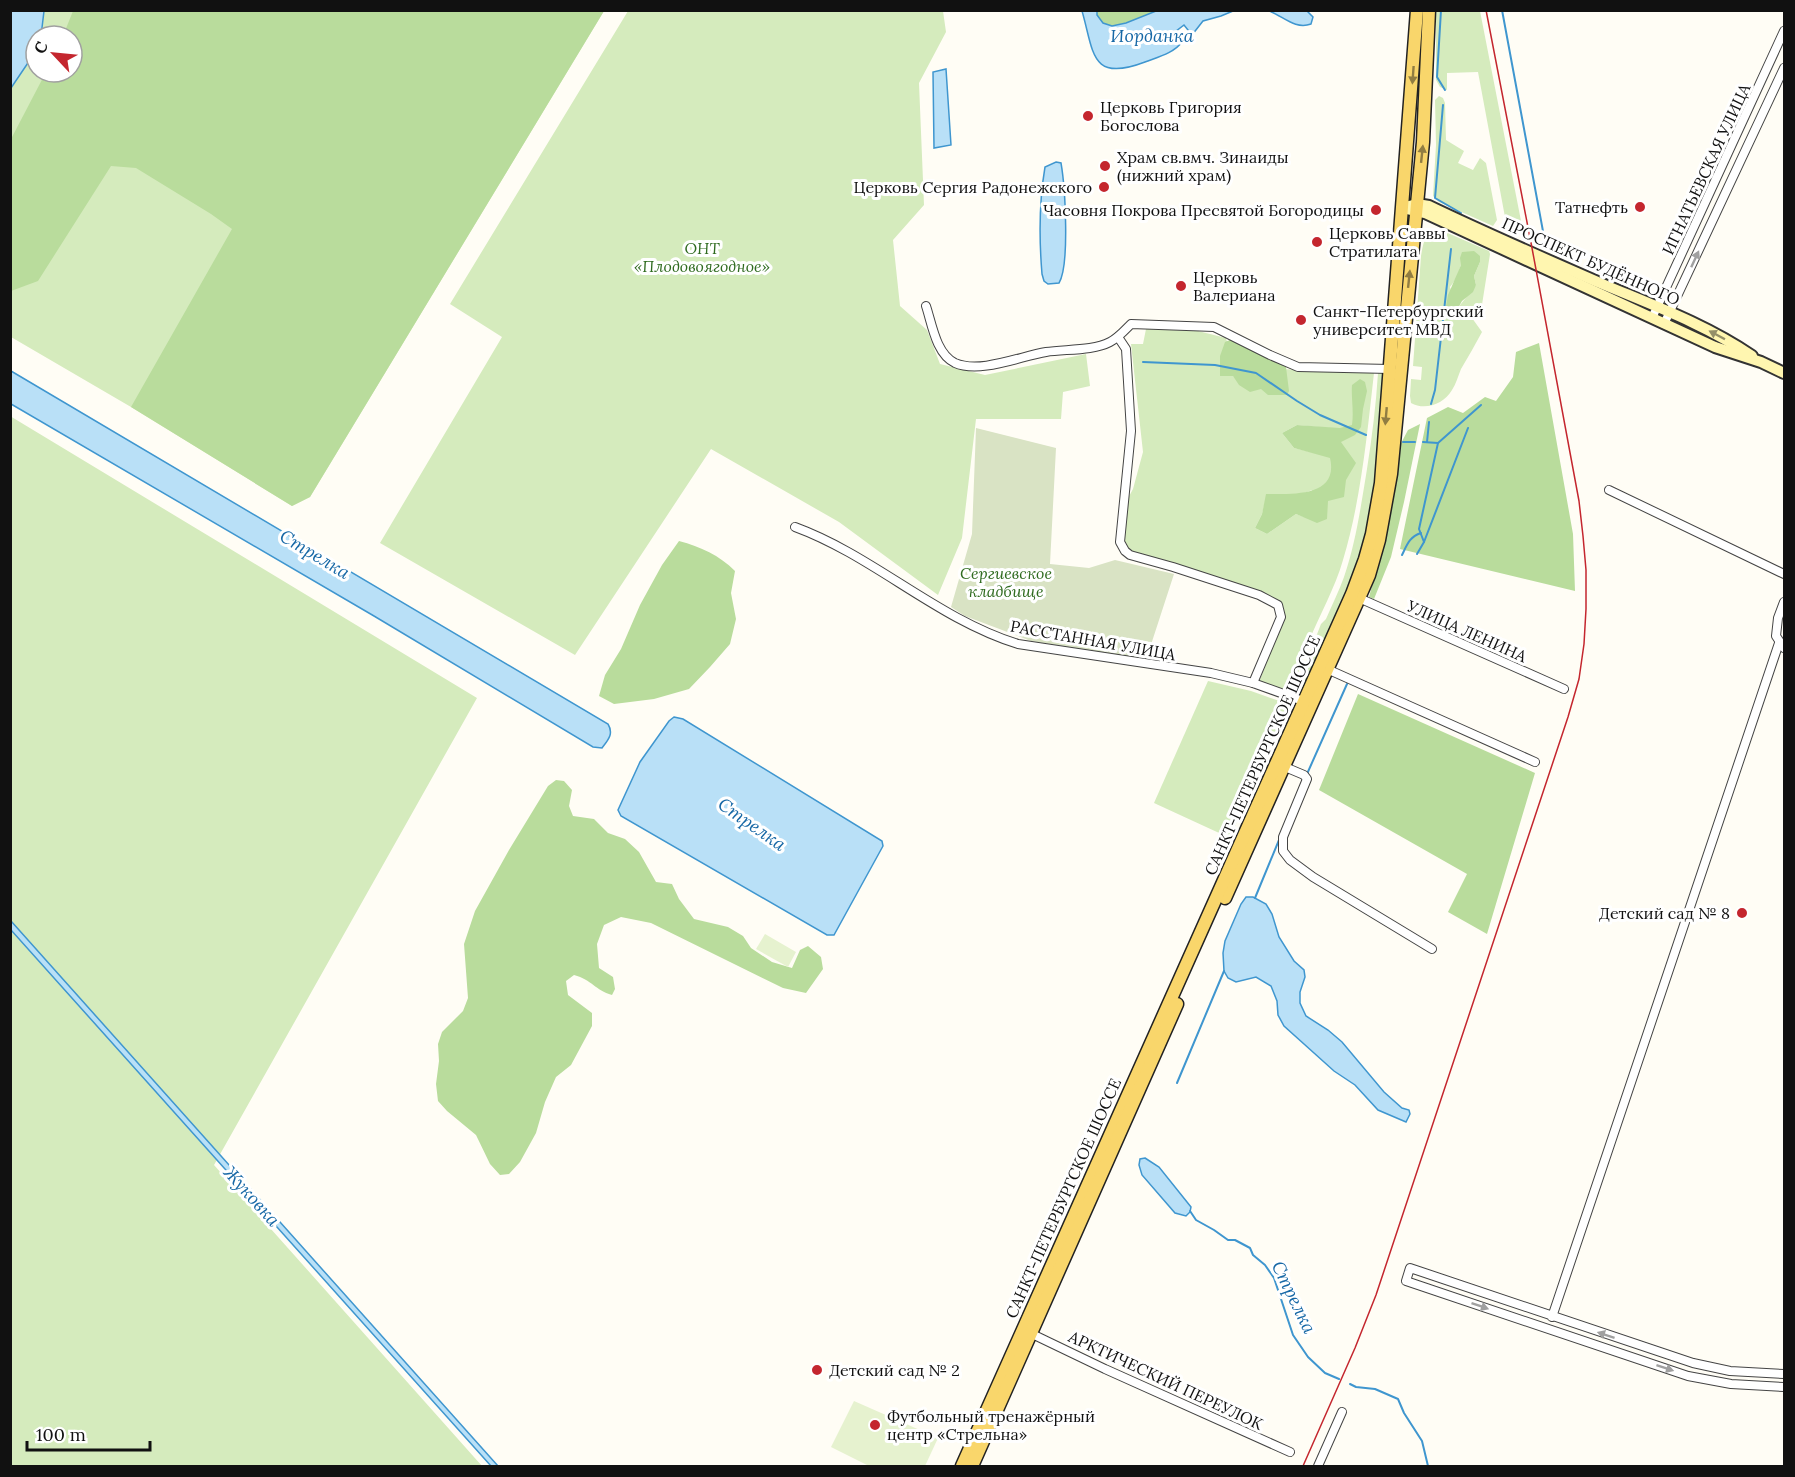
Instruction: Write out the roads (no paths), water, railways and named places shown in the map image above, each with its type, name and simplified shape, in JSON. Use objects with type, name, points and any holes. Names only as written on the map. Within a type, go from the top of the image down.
[{"type":"main road","name":"САНКТ-ПЕТЕРБУРГСКОЕ ШОССЕ","points":[[962,1467],[1304,701],[1359,575],[1372,534],[1381,483],[1417,10]]},
{"type":"main road","name":"САНКТ-ПЕТЕРБУРГСКОЕ ШОССЕ","points":[[972,1467],[1369,575],[1379,540],[1391,474],[1426,104],[1429,10]]},
{"type":"main road","name":"ПРОСПЕКТ БУДЁННОГО","points":[[1417,208],[1429,206],[1657,306],[1739,347],[1761,362]]},
{"type":"main road","points":[[1403,208],[1417,208]]},
{"type":"main road","name":"ПРОСПЕКТ БУДЁННОГО","points":[[1417,208],[1715,347],[1761,362],[1785,373]]},
{"type":"street","name":"ИГНАТЬЕВСКАЯ УЛИЦА","points":[[1652,318],[1785,32]]},
{"type":"street","name":"ИГНАТЬЕВСКАЯ УЛИЦА","points":[[1664,324],[1785,68]]},
{"type":"street","points":[[1745,118],[1759,124]]},
{"type":"street","points":[[926,306],[943,353],[954,363],[967,365],[1002,363],[1044,352],[1103,345],[1118,337],[1131,324],[1214,327],[1298,367],[1390,369]]},
{"type":"street","points":[[1118,337],[1126,349],[1131,431],[1120,542],[1122,548],[1134,557],[1259,595],[1278,605],[1281,618],[1253,683]]},
{"type":"street","points":[[1609,490],[1785,574]]},
{"type":"street","name":"РАССТАННАЯ УЛИЦА","points":[[795,527],[819,535],[964,622],[998,638],[1018,644],[1211,673],[1253,683],[1304,701]]},
{"type":"street","name":"УЛИЦА ЛЕНИНА","points":[[1359,598],[1564,689]]},
{"type":"street","points":[[1552,1317],[1782,646],[1776,636],[1776,626],[1785,602]]},
{"type":"street","points":[[1327,669],[1535,762]]},
{"type":"street","points":[[1285,767],[1304,775],[1306,779],[1283,837],[1284,850],[1290,860],[1313,877],[1432,950]]},
{"type":"street","points":[[1785,1374],[1740,1372],[1693,1364],[1410,1268],[1406,1281],[1688,1376],[1731,1384],[1785,1387]]},
{"type":"street","name":"АРКТИЧЕСКИЙ ПЕРЕУЛОК","points":[[1030,1333],[1290,1452]]},
{"type":"street","points":[[1318,1467],[1342,1413]]},
{"type":"water","points":[[11,10],[44,11],[42,24],[24,24],[24,69],[11,88]]},
{"type":"water","name":"Иорданка","points":[[1082,11],[1097,11],[1103,23],[1112,26],[1156,11],[1233,11],[1203,21],[1192,35],[1184,25],[1175,32],[1182,42],[1175,49],[1127,68],[1114,69],[1104,66],[1097,60]]},
{"type":"water","points":[[1269,11],[1307,11],[1313,17],[1311,24],[1300,25]]},
{"type":"water","points":[[946,69],[951,145],[934,148],[933,72]]},
{"type":"water","points":[[1056,162],[1061,163],[1064,189],[1065,260],[1059,283],[1048,284],[1044,281],[1042,274],[1041,207],[1045,167]]},
{"type":"water","points":[[11,371],[608,724],[610,734],[608,740],[602,748],[593,747],[11,404]]},
{"type":"water","points":[[674,717],[683,719],[882,841],[883,846],[834,935],[827,935],[621,816],[618,810],[640,762]]},
{"type":"water","points":[[1246,897],[1253,897],[1266,904],[1272,914],[1279,937],[1294,961],[1304,970],[1305,977],[1300,992],[1300,1003],[1306,1016],[1342,1042],[1384,1092],[1402,1108],[1409,1110],[1410,1114],[1406,1122],[1378,1110],[1355,1085],[1334,1071],[1284,1026],[1278,1015],[1277,1001],[1271,986],[1256,977],[1236,982],[1228,978],[1224,971],[1225,941]]},
{"type":"water","name":"Жуковка","points":[[10,921],[498,1466],[491,1466],[11,930]]},
{"type":"water","points":[[1145,1158],[1159,1167],[1191,1207],[1186,1216],[1175,1213],[1142,1175],[1140,1159]]},
{"type":"waterway","points":[[1441,10],[1437,77],[1445,90]]},
{"type":"waterway","points":[[1502,10],[1545,242],[1549,244]]},
{"type":"waterway","points":[[1443,105],[1435,198],[1461,213]]},
{"type":"waterway","points":[[1557,248],[1570,254]]},
{"type":"waterway","points":[[1431,404],[1435,390],[1451,249]]},
{"type":"waterway","points":[[1143,362],[1215,365],[1256,373],[1320,415],[1366,435]]},
{"type":"waterway","points":[[1423,442],[1438,443],[1481,405]]},
{"type":"waterway","points":[[1427,442],[1429,422]]},
{"type":"waterway","points":[[1417,554],[1424,542],[1468,428]]},
{"type":"waterway","points":[[1403,442],[1415,442]]},
{"type":"waterway","points":[[1424,542],[1419,529],[1438,443]]},
{"type":"waterway","points":[[1402,555],[1411,539],[1421,533]]},
{"type":"waterway","points":[[1307,774],[1347,684]]},
{"type":"waterway","points":[[1255,898],[1279,840]]},
{"type":"waterway","points":[[1177,1083],[1224,971]]},
{"type":"waterway","name":"Стрелка","points":[[1190,1211],[1196,1220],[1228,1240],[1235,1240],[1250,1248],[1253,1255],[1265,1265],[1274,1278],[1293,1335],[1308,1357],[1325,1373],[1339,1379]]},
{"type":"waterway","points":[[1350,1384],[1375,1389],[1398,1399],[1422,1441],[1428,1466]]},
{"type":"tram line","points":[[1303,1466],[1376,1295],[1568,717],[1579,679],[1584,644],[1586,570],[1579,501],[1486,10]]},
{"type":"place","name":"Церковь Григория Богослова","points":[[1088,116]]},
{"type":"place","name":"Храм св.вмч. Зинаиды (нижний храм)","points":[[1105,166]]},
{"type":"place","name":"Церковь Сергия Радонежского","points":[[1104,187]]},
{"type":"place","name":"Татнефть","points":[[1640,207]]},
{"type":"place","name":"Часовня Покрова Пресвятой Богородицы","points":[[1376,210]]},
{"type":"place","name":"Церковь Саввы Стратилата","points":[[1317,242]]},
{"type":"place","name":"Церковь Валериана","points":[[1181,286]]},
{"type":"place","name":"Санкт-Петербургский университет МВД","points":[[1301,320]]},
{"type":"place","name":"Детский сад № 8","points":[[1742,913]]},
{"type":"place","name":"Детский сад № 2","points":[[817,1370]]},
{"type":"place","name":"Футбольный тренажёрный центр «Стрельна»","points":[[875,1425]]},
{"type":"park label","name":"ОНТ «Плодовоягодное»","points":[[702,257]]},
{"type":"park label","name":"Сергиевское кладбище","points":[[1006,582]]}]
